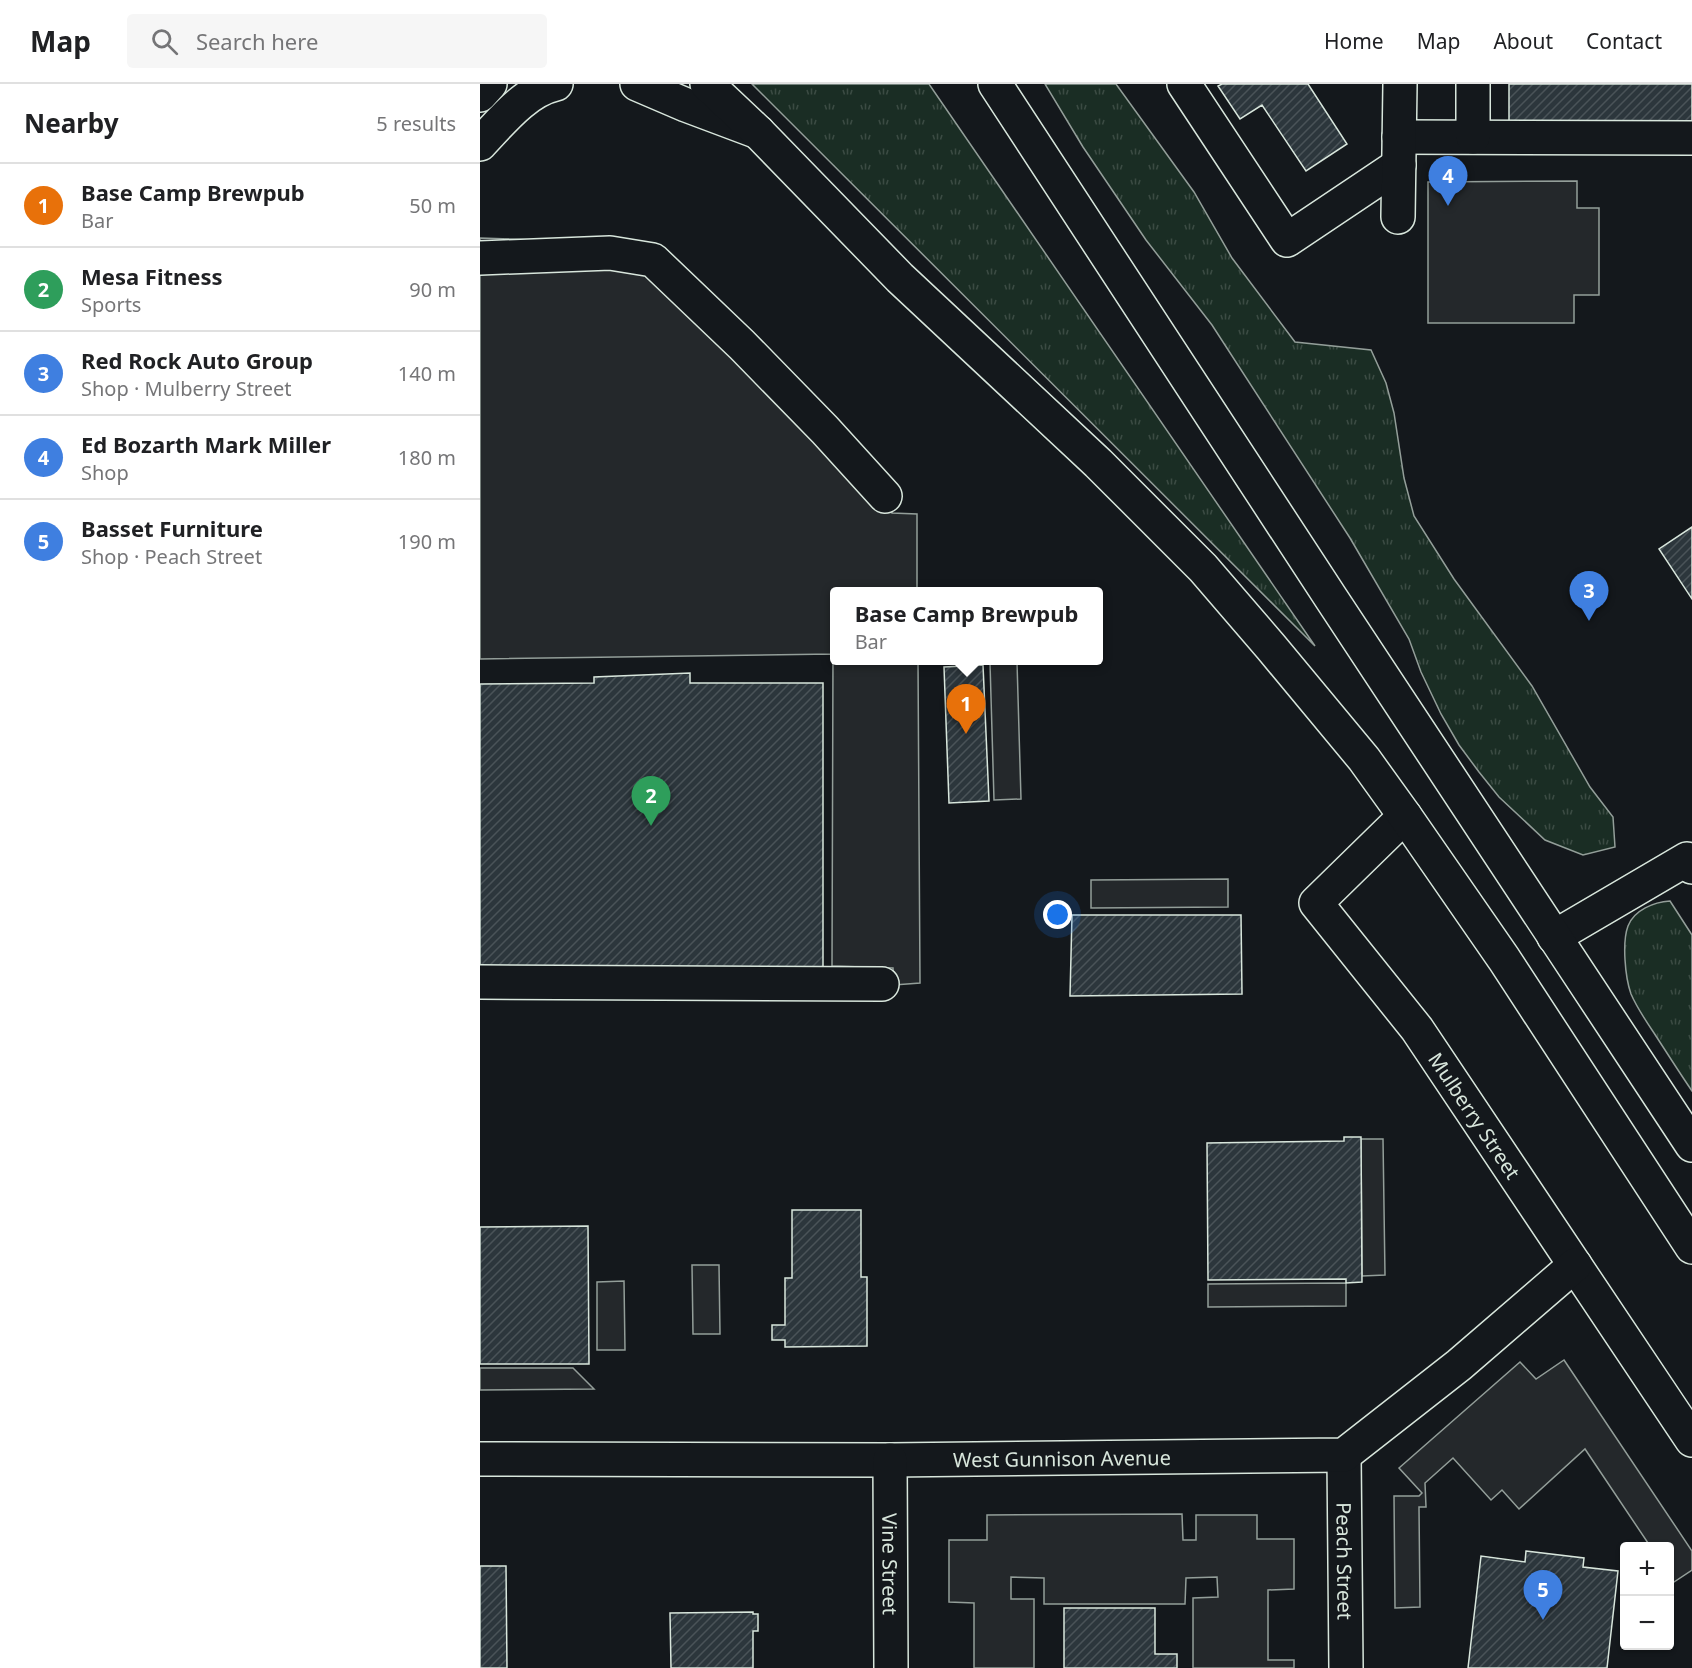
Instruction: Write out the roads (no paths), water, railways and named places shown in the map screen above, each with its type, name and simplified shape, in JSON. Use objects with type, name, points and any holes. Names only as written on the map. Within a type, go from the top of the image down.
[{"type":"main road","points":[[480,95],[490,84]]},
{"type":"main road","points":[[480,144],[511,112],[531,96],[556,84]]},
{"type":"main road","points":[[637,84],[758,132]]},
{"type":"main road","points":[[707,84],[758,132],[900,278],[1098,463],[1203,568],[1357,751],[1405,816],[1504,959],[1692,1247]]},
{"type":"main road","points":[[996,84],[1692,1145]]},
{"type":"main road","points":[[1184,84],[1287,240],[1399,142],[1473,137],[1692,138]]},
{"type":"main road","points":[[1374,84],[1399,142]]},
{"type":"main road","points":[[1398,217],[1400,84]]},
{"type":"main road","points":[[1473,84],[1473,137]]},
{"type":"main road","points":[[480,258],[610,253],[653,260],[825,430],[885,496]]},
{"type":"main road","name":"Mulberry Street","points":[[1405,816],[1316,903],[1417,1029],[1692,1440]]},
{"type":"main road","points":[[1554,937],[1690,860]]},
{"type":"main road","points":[[480,982],[882,984]]},
{"type":"main road","points":[[1344,1455],[1459,1365],[1575,1265]]},
{"type":"main road","name":"West Gunnison Avenue","points":[[480,1459],[890,1460],[1344,1455]]},
{"type":"main road","name":"Peach Street","points":[[1344,1455],[1346,1668]]},
{"type":"main road","name":"Vine Street","points":[[890,1460],[891,1668]]},
{"type":"place","name":"Ed Bozarth Mark Miller","points":[[1448,206]]},
{"type":"place","name":"Red Rock Auto Group","points":[[1589,621]]},
{"type":"place","name":"Base Camp Brewpub","points":[[966,734]]},
{"type":"place","name":"Mesa Fitness","points":[[651,826]]},
{"type":"place","name":"Basset Furniture","points":[[1543,1620]]}]
